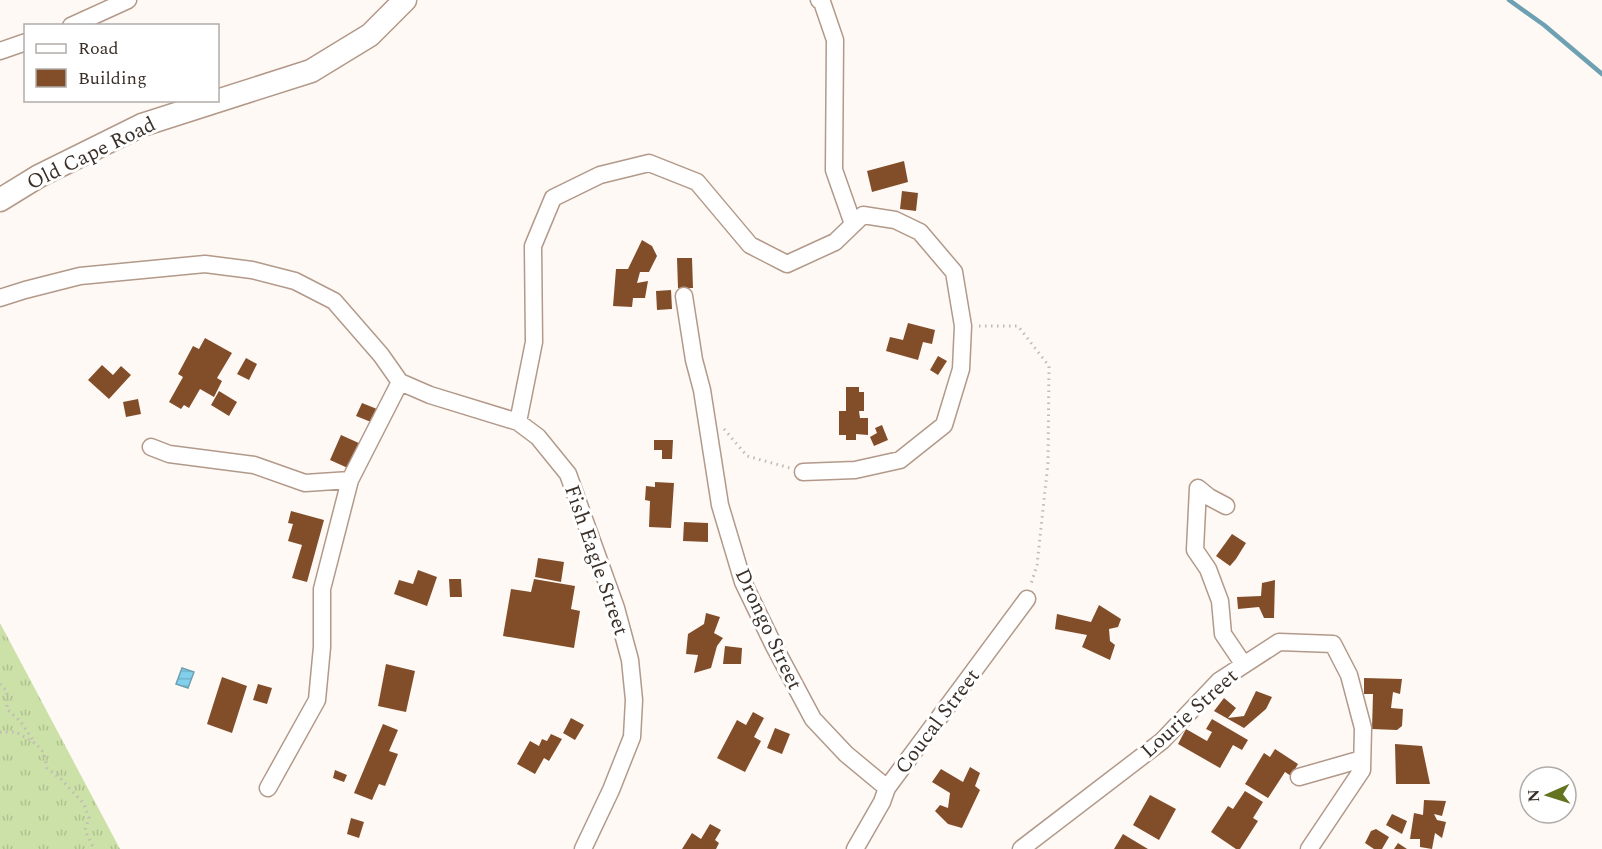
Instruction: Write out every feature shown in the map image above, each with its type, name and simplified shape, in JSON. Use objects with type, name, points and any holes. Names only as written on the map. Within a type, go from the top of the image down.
[{"type":"street","points":[[76,24],[128,0]]},
{"type":"street","name":"Old Cape Road","points":[[219,100],[311,70],[370,35],[405,0]]},
{"type":"street","points":[[819,0],[822,2],[834,40],[834,170],[853,224]]},
{"type":"street","points":[[0,51],[24,43]]},
{"type":"street","name":"Old Cape Road","points":[[0,200],[39,176],[142,125],[213,102]]},
{"type":"street","points":[[518,422],[534,342],[533,246],[553,198],[600,175],[649,163],[697,182],[750,245],[787,264],[835,242],[863,215],[895,220],[920,232],[954,272],[963,326],[961,369],[944,425],[900,460],[855,470],[804,472]]},
{"type":"street","points":[[0,298],[80,276],[126,270],[205,264],[252,270],[296,281],[334,301],[381,355],[400,382],[350,480],[322,589],[322,648],[317,700],[268,788]]},
{"type":"street","name":"Drongo Street","points":[[684,296],[693,360],[702,390],[720,505],[743,582],[813,719],[846,754],[887,788]]},
{"type":"street","name":"Fish Eagle Street","points":[[400,382],[430,395],[518,422],[538,437],[568,474],[616,608],[630,660],[634,700],[632,736],[583,849]]},
{"type":"street","points":[[151,447],[169,454],[254,465],[305,483],[350,480]]},
{"type":"street","points":[[1226,506],[1198,488],[1195,550],[1208,569],[1220,601],[1223,634],[1244,665]]},
{"type":"street","name":"Coucal Street","points":[[855,849],[882,802],[887,788],[1027,599]]},
{"type":"street","name":"Lourie Street","points":[[1026,848],[1162,741],[1219,681],[1279,642],[1333,644],[1349,675],[1363,728],[1362,770],[1309,849]]},
{"type":"street","points":[[1299,777],[1362,759]]},
{"type":"path","points":[[963,326],[1017,326],[1049,366],[1048,463],[1037,565],[1027,599]]},
{"type":"path","points":[[703,405],[747,456],[804,472]]},
{"type":"path","points":[[0,684],[7,691],[7,709],[21,722],[44,753],[47,768],[61,779],[84,804],[88,818],[85,830],[94,849]]},
{"type":"path","points":[[0,732],[16,732],[36,744]]},
{"type":"green space","points":[[0,623],[120,849],[0,849]]},
{"type":"water","points":[[182,668],[194,672],[188,688],[176,684]]},
{"type":"building","points":[[904,161],[908,182],[872,192],[867,171]]},
{"type":"building","points":[[902,191],[918,193],[916,211],[900,209]]},
{"type":"building","points":[[642,240],[652,246],[657,256],[649,272],[640,272],[637,283],[648,281],[645,298],[633,298],[632,307],[613,306],[616,269],[628,269]]},
{"type":"building","points":[[677,258],[692,258],[693,288],[678,288]]},
{"type":"building","points":[[671,290],[672,309],[657,310],[656,291]]},
{"type":"building","points":[[908,323],[935,330],[932,344],[923,342],[918,360],[886,351],[890,337],[903,340]]},
{"type":"building","points":[[205,338],[232,353],[217,378],[222,381],[214,397],[200,389],[189,408],[184,405],[181,409],[169,402],[183,377],[178,374],[193,346],[199,349]]},
{"type":"building","points":[[938,356],[947,361],[938,375],[930,370]]},
{"type":"building","points":[[246,358],[257,364],[249,380],[237,374]]},
{"type":"building","points":[[102,365],[113,375],[121,366],[131,375],[109,399],[88,380]]},
{"type":"building","points":[[846,387],[859,387],[859,392],[864,392],[864,411],[859,411],[860,418],[868,418],[868,435],[856,434],[856,440],[846,440],[846,435],[839,435],[839,411],[846,411]]},
{"type":"building","points":[[219,391],[237,402],[229,416],[211,405]]},
{"type":"building","points":[[138,399],[141,414],[126,417],[123,402]]},
{"type":"building","points":[[362,403],[377,409],[371,422],[356,416]]},
{"type":"building","points":[[882,425],[888,440],[874,446],[870,437],[877,433],[875,428]]},
{"type":"building","points":[[341,435],[361,444],[350,469],[330,460]]},
{"type":"building","points":[[654,440],[673,440],[672,459],[662,459],[662,450],[654,450]]},
{"type":"building","points":[[655,482],[674,483],[671,528],[649,527],[650,501],[645,500],[646,486],[655,487]]},
{"type":"building","points":[[291,511],[324,520],[307,582],[292,578],[302,545],[288,541],[293,524],[288,523]]},
{"type":"building","points":[[684,522],[708,523],[708,542],[683,541]]},
{"type":"building","points":[[1232,534],[1246,543],[1230,566],[1216,556]]},
{"type":"building","points":[[538,558],[564,562],[561,582],[535,577]]},
{"type":"building","points":[[418,570],[437,577],[427,606],[394,594],[399,580],[413,584]]},
{"type":"building","points":[[449,579],[461,579],[462,597],[450,597]]},
{"type":"building","points":[[534,579],[575,586],[571,609],[580,611],[574,648],[503,636],[511,589],[531,592]]},
{"type":"building","points":[[1275,580],[1274,618],[1264,618],[1259,607],[1238,609],[1237,597],[1261,596],[1262,583]]},
{"type":"building","points":[[1099,605],[1121,619],[1118,627],[1109,629],[1110,641],[1115,645],[1110,660],[1082,647],[1087,635],[1055,629],[1057,614],[1091,622]]},
{"type":"building","points":[[706,613],[720,617],[714,633],[723,638],[717,646],[711,668],[694,673],[698,655],[686,654],[688,634],[704,624]]},
{"type":"building","points":[[725,646],[742,648],[741,664],[723,664]]},
{"type":"building","points":[[386,664],[415,671],[406,712],[378,706]]},
{"type":"building","points":[[222,677],[247,686],[232,733],[207,724]]},
{"type":"building","points":[[1364,678],[1402,679],[1400,694],[1393,692],[1391,708],[1403,709],[1402,726],[1397,730],[1372,729],[1373,694],[1364,694]]},
{"type":"building","points":[[258,684],[272,688],[267,704],[253,700]]},
{"type":"building","points":[[1256,691],[1272,697],[1266,709],[1244,728],[1214,711],[1224,698],[1236,708],[1228,718],[1244,716]]},
{"type":"building","points":[[753,712],[764,718],[754,737],[761,741],[745,772],[717,758],[737,720],[746,725]]},
{"type":"building","points":[[571,718],[584,725],[575,740],[563,733]]},
{"type":"building","points":[[1212,719],[1248,740],[1242,750],[1233,745],[1220,768],[1178,744],[1186,729],[1207,741],[1212,732],[1206,729]]},
{"type":"building","points":[[383,724],[398,730],[389,751],[398,754],[385,786],[379,784],[372,800],[354,793]]},
{"type":"building","points":[[775,728],[790,734],[782,754],[767,748]]},
{"type":"building","points":[[551,734],[562,739],[549,761],[544,758],[535,774],[517,764],[530,741],[539,746],[542,739],[547,741]]},
{"type":"building","points":[[1395,744],[1422,746],[1430,784],[1396,784]]},
{"type":"building","points":[[1275,749],[1298,764],[1291,776],[1285,772],[1268,798],[1245,784],[1264,753],[1270,757]]},
{"type":"building","points":[[970,767],[980,773],[975,786],[980,790],[962,828],[948,824],[935,811],[940,805],[948,808],[950,793],[932,782],[941,769],[963,782]]},
{"type":"building","points":[[335,770],[347,775],[344,782],[333,778]]},
{"type":"building","points":[[1245,791],[1263,802],[1253,818],[1258,821],[1240,849],[1236,849],[1211,832],[1228,806],[1233,809]]},
{"type":"building","points":[[1150,795],[1176,809],[1159,840],[1133,825]]},
{"type":"building","points":[[1424,800],[1446,801],[1442,816],[1434,814],[1437,820],[1446,822],[1442,838],[1435,833],[1432,849],[1420,847],[1420,839],[1410,839],[1414,813],[1423,815]]},
{"type":"building","points":[[1392,814],[1407,821],[1402,834],[1386,825]]},
{"type":"building","points":[[351,818],[364,822],[359,838],[347,834]]},
{"type":"building","points":[[710,824],[721,830],[715,840],[719,843],[716,849],[682,849],[692,833],[701,839]]},
{"type":"building","points":[[1376,829],[1389,837],[1382,849],[1374,849],[1365,843],[1371,831]]},
{"type":"building","points":[[1123,834],[1148,849],[1114,849]]},
{"type":"building","points":[[1398,843],[1407,849],[1394,849]]},
{"type":"waterway","points":[[1509,0],[1544,25],[1602,74]]}]
